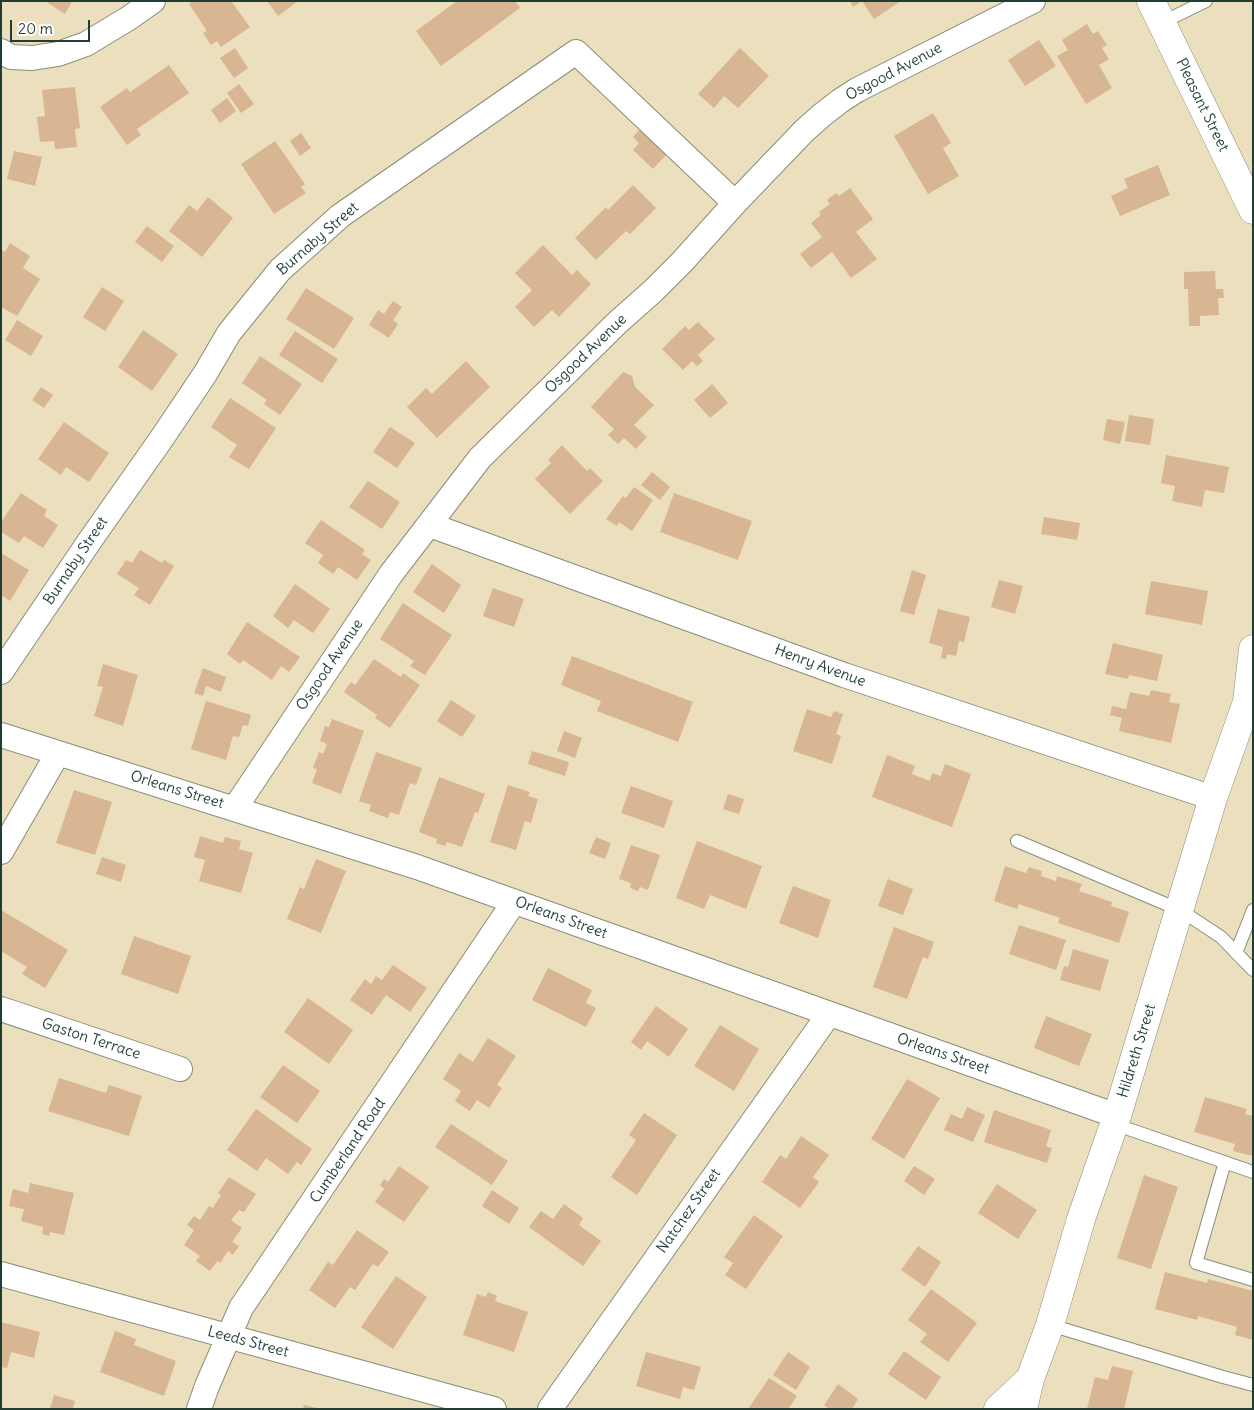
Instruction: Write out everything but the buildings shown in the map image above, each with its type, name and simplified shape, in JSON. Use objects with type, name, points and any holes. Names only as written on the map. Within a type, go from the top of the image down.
[{"type":"street","points":[[1,51],[11,57],[32,58],[58,54],[86,44],[130,18],[153,1]]},
{"type":"street","name":"Osgood Avenue","points":[[235,808],[391,574],[480,458],[682,262],[804,131],[840,101],[865,86],[1033,1]]},
{"type":"street","name":"Pleasant Street","points":[[1156,12],[1253,210]]},
{"type":"street","name":"Burnaby Street","points":[[1,672],[205,374],[229,333],[280,270],[340,216],[576,52],[735,203]]},
{"type":"street","name":"Henry Avenue","points":[[430,524],[844,675],[1213,798]]},
{"type":"street","name":"Hildreth Street","points":[[1023,1409],[1030,1379],[1050,1325],[1081,1219],[1115,1120],[1213,798],[1251,700],[1253,649]]},
{"type":"street","name":"Orleans Street","points":[[1,735],[417,866],[829,1014],[1115,1120]]},
{"type":"street","points":[[1,852],[58,752]]},
{"type":"street","name":"Cumberland Road","points":[[199,1409],[241,1308],[270,1268],[514,902]]},
{"type":"street","name":"Gaston Terrace","points":[[1,1009],[180,1068]]},
{"type":"street","name":"Natchez Street","points":[[550,1409],[829,1014]]},
{"type":"street","name":"Leeds Street","points":[[1,1274],[494,1409]]},
{"type":"street","points":[[998,1409],[1030,1379]]},
{"type":"lane","points":[[1156,12],[1206,1]]},
{"type":"lane","points":[[1017,841],[1180,910],[1221,937],[1253,970]]},
{"type":"lane","points":[[1236,953],[1253,910]]},
{"type":"lane","points":[[1115,1120],[1253,1172]]},
{"type":"lane","points":[[1225,1162],[1196,1263],[1253,1280]]},
{"type":"lane","points":[[1050,1325],[1253,1385]]}]
